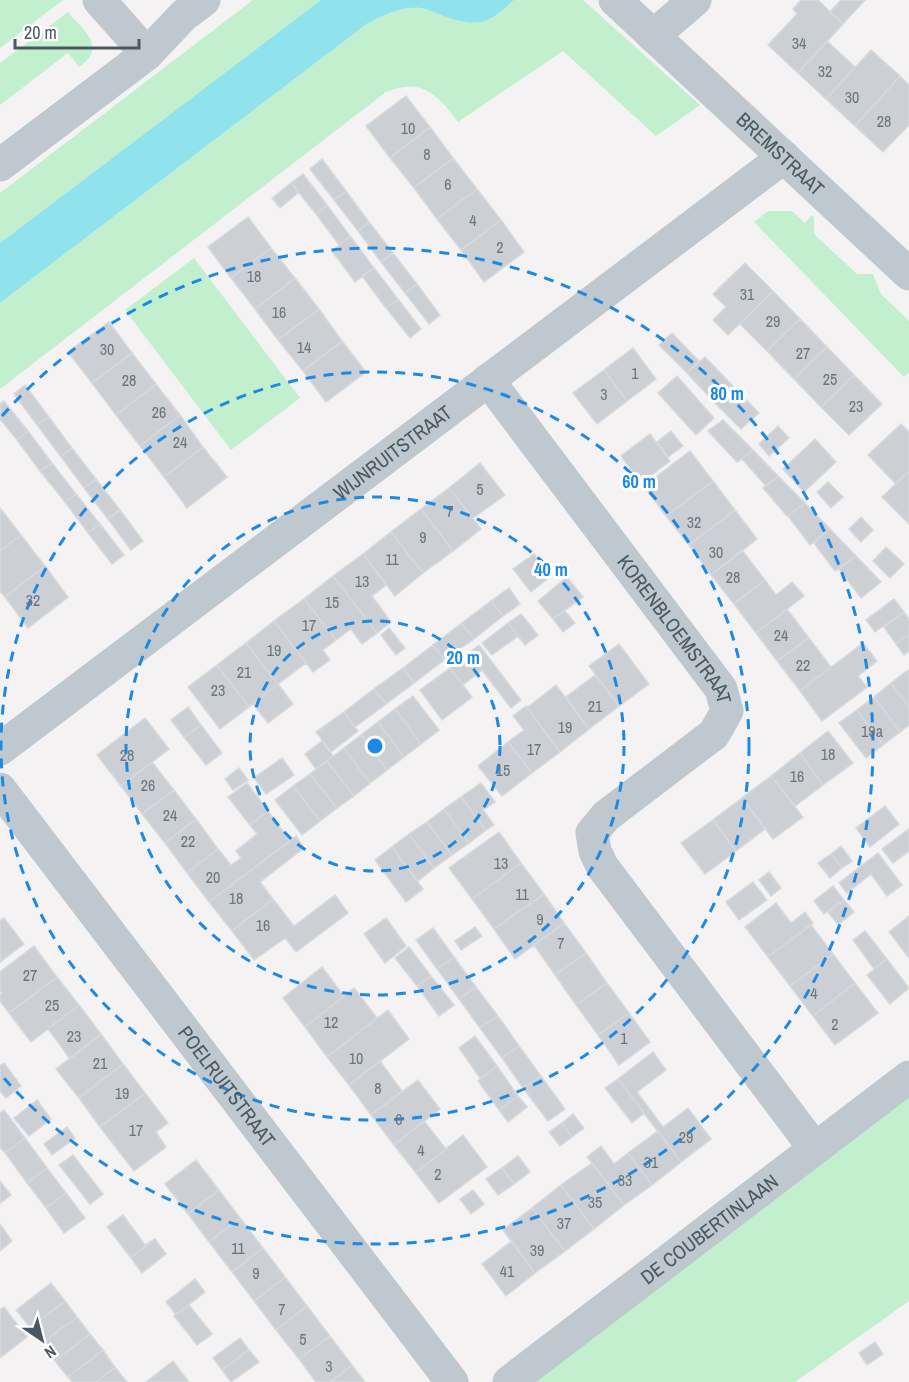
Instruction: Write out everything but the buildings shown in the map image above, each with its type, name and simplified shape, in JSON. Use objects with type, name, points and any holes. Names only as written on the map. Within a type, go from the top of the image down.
[{"type":"street","points":[[99,0],[147,54]]},
{"type":"street","points":[[0,165],[147,54],[184,15],[204,0]]},
{"type":"street","name":"BREMSTRAAT","points":[[615,0],[909,273]]},
{"type":"street","points":[[653,36],[695,0]]},
{"type":"street","name":"WIJNRUITSTRAAT","points":[[0,748],[784,157]]},
{"type":"street","name":"KORENBLOEMSTRAAT","points":[[488,380],[721,689],[727,711],[714,734],[606,816],[592,833],[602,866],[815,1149]]},
{"type":"street","name":"POELRUITSTRAAT","points":[[0,789],[452,1382]]},
{"type":"street","name":"DE COUBERTINLAAN","points":[[509,1382],[909,1077]]},
{"type":"green space","points":[[0,0],[63,0],[0,48]]},
{"type":"green space","points":[[253,0],[321,0],[0,243],[0,193]]},
{"type":"green space","points":[[514,0],[583,0],[700,105],[656,136],[563,51],[458,122],[436,97],[422,89],[403,87],[386,92],[0,389],[0,303],[368,23],[407,8],[426,9],[465,22],[482,22],[497,15]]},
{"type":"green space","points":[[68,12],[90,39],[92,53],[88,60],[79,67],[68,53],[0,105],[0,63]]},
{"type":"green space","points":[[768,211],[792,211],[805,223],[812,215],[814,234],[857,274],[873,274],[881,294],[909,321],[909,372],[904,377],[754,222]]},
{"type":"green space","points":[[194,258],[300,398],[231,450],[125,310]]},
{"type":"green space","points":[[909,1089],[909,1301],[795,1382],[528,1382]]},
{"type":"water","points":[[321,0],[514,0],[497,15],[482,22],[465,22],[426,9],[407,8],[368,23],[0,303],[0,243]]}]
